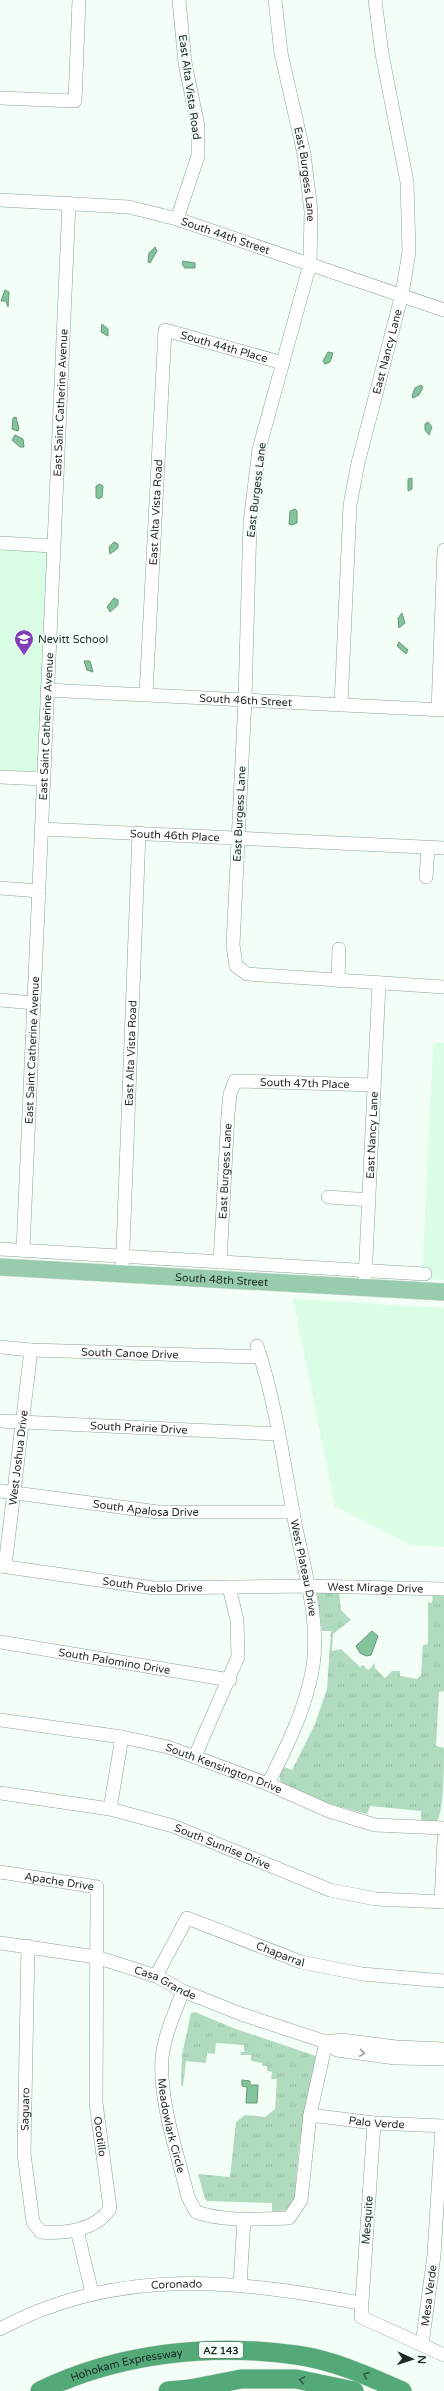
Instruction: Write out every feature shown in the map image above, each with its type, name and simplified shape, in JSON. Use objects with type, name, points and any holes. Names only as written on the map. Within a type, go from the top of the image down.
[{"type":"highway","name":"Hohokam Expressway","points":[[40,2391],[72,2375],[161,2354],[237,2350],[297,2355],[354,2370],[402,2391]]},
{"type":"highway","points":[[190,2389],[241,2379],[296,2379],[354,2391]]},
{"type":"highway","points":[[168,2391],[224,2387],[261,2391]]},
{"type":"main road","name":"South 48th Street","points":[[0,1267],[122,1266],[365,1288],[444,1292]]},
{"type":"street","points":[[0,98],[75,101],[79,0]]},
{"type":"street","name":"East Alta Vista Road","points":[[177,219],[198,156],[198,126],[185,63],[179,0]]},
{"type":"street","name":"East Burgess Lane","points":[[275,0],[281,53],[304,154],[311,211],[310,264],[259,449],[250,522],[245,699],[233,944],[236,966],[247,974],[338,981]]},
{"type":"street","name":"East Nancy Lane","points":[[341,705],[350,505],[358,463],[402,294],[409,252],[407,182],[382,54],[375,0]]},
{"type":"street","name":"South 44th Street","points":[[0,200],[129,207],[177,219],[402,294],[444,310]]},
{"type":"street","name":"East Saint Catherine Avenue","points":[[23,1250],[42,829],[42,780],[69,203]]},
{"type":"street","name":"East Alta Vista Road","points":[[146,694],[165,330]]},
{"type":"street","name":"South 44th Place","points":[[165,330],[283,364]]},
{"type":"street","points":[[0,543],[53,546]]},
{"type":"street","points":[[441,710],[444,550]]},
{"type":"street","name":"South 46th Street","points":[[47,690],[441,710]]},
{"type":"street","points":[[0,777],[42,780]]},
{"type":"street","name":"South 46th Place","points":[[42,829],[444,848]]},
{"type":"street","name":"East Alta Vista Road","points":[[122,1266],[139,833]]},
{"type":"street","points":[[426,877],[428,848]]},
{"type":"street","points":[[0,888],[39,891]]},
{"type":"street","points":[[339,949],[338,981],[444,987]]},
{"type":"street","name":"East Nancy Lane","points":[[365,1288],[379,983]]},
{"type":"street","points":[[0,1000],[34,1003]]},
{"type":"street","name":"East Burgess Lane","points":[[220,1262],[228,1114],[230,1094],[235,1081]]},
{"type":"street","name":"South 47th Place","points":[[235,1081],[374,1085]]},
{"type":"street","points":[[328,1197],[369,1200]]},
{"type":"street","name":"South 48th Street","points":[[0,1249],[23,1250],[122,1266],[220,1262],[425,1274]]},
{"type":"street","name":"South Canoe Drive","points":[[0,1347],[31,1350],[259,1351]]},
{"type":"street","name":"West Joshua Drive","points":[[2,1566],[14,1492],[31,1350]]},
{"type":"street","name":"West Plateau Drive","points":[[259,1351],[278,1434],[315,1626],[313,1665],[306,1699],[290,1739],[268,1784]]},
{"type":"street","name":"South Prairie Drive","points":[[0,1421],[278,1434]]},
{"type":"street","name":"South Apalosa Drive","points":[[0,1491],[158,1512],[293,1512]]},
{"type":"street","name":"South Pueblo Drive","points":[[2,1566],[154,1588],[307,1586]]},
{"type":"street","name":"West Mirage Drive","points":[[307,1586],[444,1589]]},
{"type":"street","points":[[195,1756],[230,1680],[238,1657],[237,1620],[229,1587]]},
{"type":"street","name":"South Palomino Drive","points":[[0,1642],[230,1680]]},
{"type":"street","name":"South Kensington Drive","points":[[0,1720],[122,1737],[168,1747],[268,1784],[329,1811],[375,1825],[444,1828]]},
{"type":"street","points":[[110,1809],[122,1737]]},
{"type":"street","name":"South Sunrise Drive","points":[[0,1793],[110,1809],[173,1826],[209,1839],[330,1890],[376,1899],[442,1902]]},
{"type":"street","points":[[442,1902],[444,1839]]},
{"type":"street","name":"Apache Drive","points":[[0,1872],[97,1887],[96,1957]]},
{"type":"street","name":"Chaparral","points":[[156,1976],[187,1918],[301,1962],[362,1974],[444,1981]]},
{"type":"street","name":"Casa Grande","points":[[0,1943],[96,1957],[156,1976],[183,1991],[241,2014],[326,2042],[337,2050],[395,2058],[444,2059]]},
{"type":"street","name":"Saguaro","points":[[28,1946],[24,2154],[33,2222],[41,2232],[77,2230]]},
{"type":"street","name":"Ocotillo","points":[[77,2230],[104,2219],[110,2208],[96,2103],[96,1957]]},
{"type":"street","name":"Meadowlark Circle","points":[[183,1991],[169,2029],[162,2058],[164,2093],[188,2198],[196,2212],[211,2217],[244,2220],[288,2218],[301,2200],[310,2115],[326,2042]]},
{"type":"street","name":"Casa Grande","points":[[326,2042],[341,2040],[396,2047],[444,2049]]},
{"type":"street","name":"Palo Verde","points":[[310,2115],[374,2123],[443,2126]]},
{"type":"street","name":"Mesquite","points":[[374,2123],[360,2303],[361,2317],[422,2345]]},
{"type":"street","name":"Mesa Verde","points":[[422,2345],[434,2255],[443,2126]]},
{"type":"street","points":[[240,2285],[244,2220]]},
{"type":"street","points":[[77,2230],[92,2293]]},
{"type":"street","name":"Coronado","points":[[0,2329],[45,2310],[92,2293],[143,2284],[240,2285],[311,2294],[360,2303]]},
{"type":"street","points":[[422,2345],[444,2355]]},
{"type":"shaded area","points":[[155,247],[157,251],[150,263],[148,262],[149,253]]},
{"type":"shaded area","points":[[183,261],[195,263],[195,268],[185,268],[182,264]]},
{"type":"shaded area","points":[[5,290],[9,292],[8,307],[6,301],[1,301]]},
{"type":"shaded area","points":[[102,324],[108,329],[108,336],[101,332]]},
{"type":"shaded area","points":[[328,352],[333,353],[330,362],[325,364],[323,361]]},
{"type":"shaded area","points":[[421,385],[423,387],[419,395],[413,398],[412,396],[415,388]]},
{"type":"shaded area","points":[[16,417],[19,429],[18,431],[12,429],[13,418]]},
{"type":"shaded area","points":[[428,422],[432,427],[429,435],[425,430],[425,424]]},
{"type":"shaded area","points":[[15,435],[23,439],[24,447],[20,447],[12,440]]},
{"type":"shaded area","points":[[412,478],[412,489],[408,491],[408,479]]},
{"type":"shaded area","points":[[100,484],[103,486],[102,497],[98,499],[96,497],[96,486]]},
{"type":"shaded area","points":[[295,509],[297,511],[297,523],[292,525],[289,524],[290,511]]},
{"type":"shaded area","points":[[114,542],[118,544],[118,548],[110,554],[109,547]]},
{"type":"shaded area","name":"Nevitt School","points":[[0,543],[53,546],[43,779],[0,777]]},
{"type":"shaded area","points":[[114,598],[118,600],[118,605],[110,612],[107,607]]},
{"type":"shaded area","points":[[402,613],[405,623],[399,628],[398,618]]},
{"type":"shaded area","points":[[399,642],[408,650],[406,654],[397,646]]},
{"type":"shaded area","points":[[84,661],[90,661],[93,672],[87,670]]},
{"type":"shaded area","points":[[437,1042],[444,1043],[444,1280],[422,1279],[433,1048]]},
{"type":"shaded area","points":[[293,1299],[444,1308],[444,1547],[411,1545],[335,1506]]},
{"type":"shaded area","points":[[372,1631],[378,1636],[371,1655],[366,1656],[360,1653],[356,1646]]},
{"type":"shaded area","points":[[242,2080],[250,2081],[250,2085],[258,2085],[257,2103],[246,2103],[247,2087],[242,2086]]},
{"type":"green space","points":[[317,1591],[339,1591],[341,1610],[351,1620],[333,1634],[332,1651],[341,1649],[360,1667],[363,1665],[368,1670],[375,1663],[375,1668],[385,1678],[392,1671],[400,1671],[400,1676],[417,1679],[421,1675],[423,1645],[428,1644],[428,1602],[432,1603],[433,1593],[444,1594],[444,1691],[439,1692],[436,1746],[444,1748],[444,1775],[441,1808],[437,1821],[421,1821],[421,1811],[370,1806],[367,1814],[308,1796],[286,1786],[280,1781],[280,1776],[284,1767],[292,1770],[315,1724],[327,1689],[331,1631],[322,1631]]},
{"type":"green space","points":[[195,2012],[233,2028],[316,2056],[299,2146],[294,2203],[287,2210],[272,2212],[272,2203],[207,2201],[205,2199],[198,2174],[230,2177],[236,2122],[245,2115],[265,2117],[275,2109],[277,2079],[271,2079],[272,2072],[267,2071],[267,2066],[262,2066],[262,2063],[251,2061],[251,2055],[240,2055],[241,2052],[244,2052],[244,2045],[216,2043],[215,2054],[207,2053],[206,2063],[186,2061],[183,2086],[181,2086],[182,2055],[191,2013]]},
{"type":"place","name":"Nevitt School","points":[[24,656]]}]
